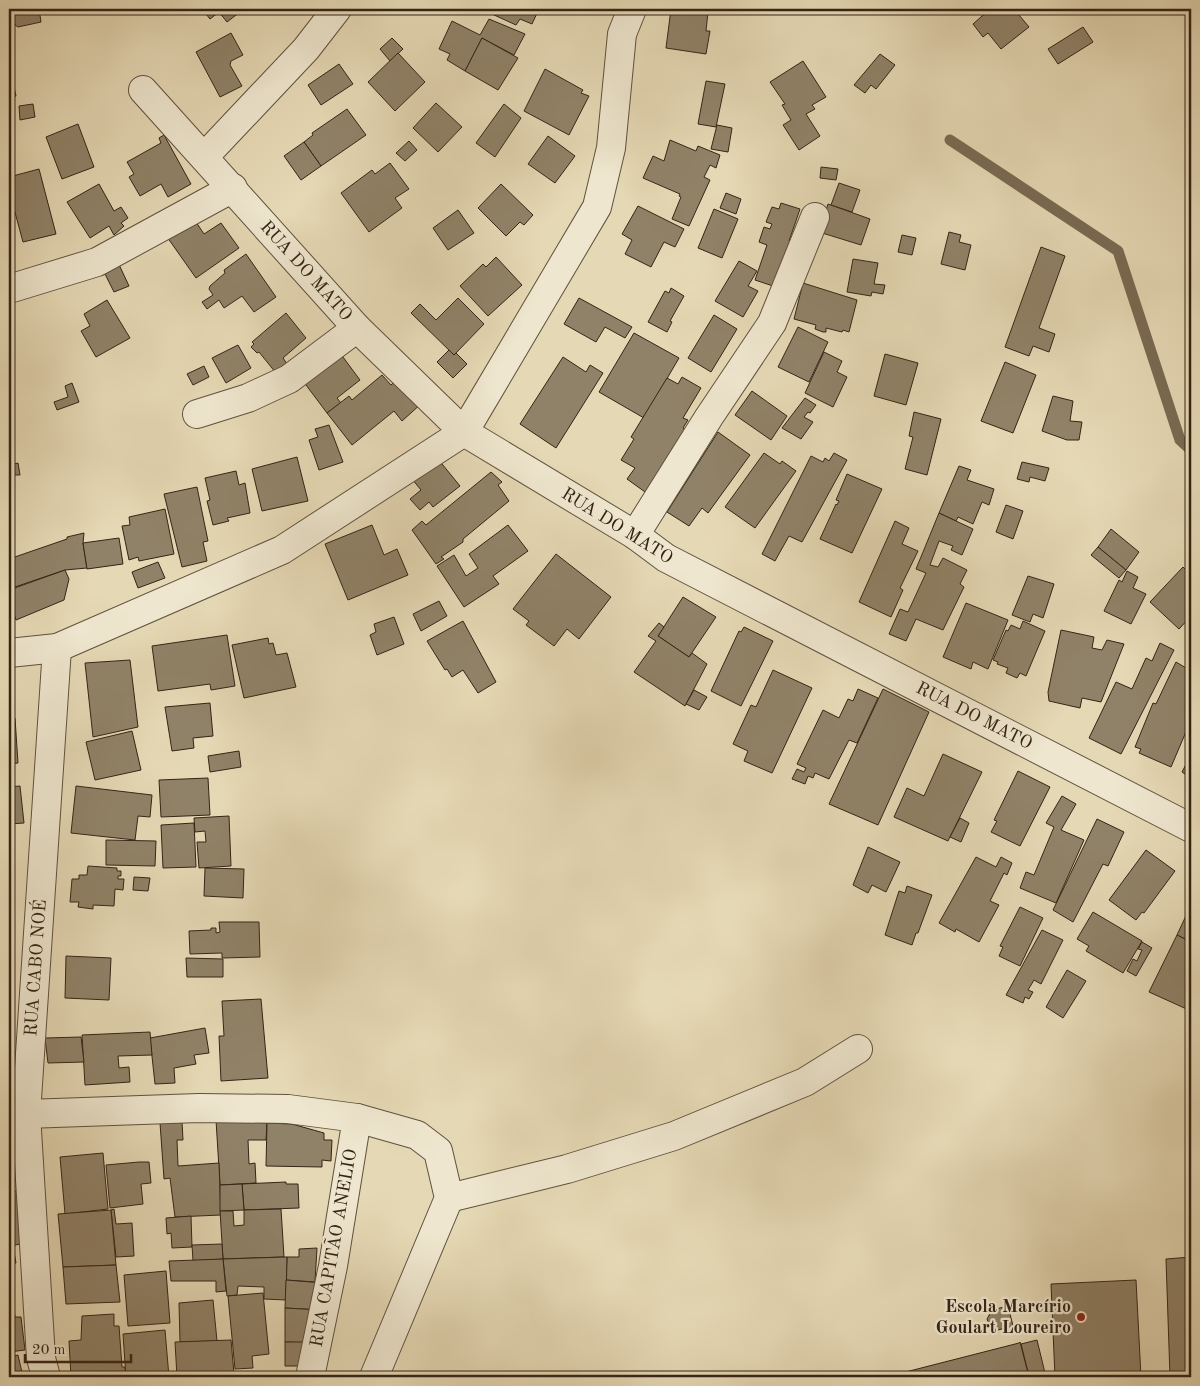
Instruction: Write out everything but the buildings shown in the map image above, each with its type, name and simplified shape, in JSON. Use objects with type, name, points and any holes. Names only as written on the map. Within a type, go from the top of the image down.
[{"type":"street","points":[[204,157],[306,49],[338,9]]},
{"type":"street","points":[[9,653],[57,648],[282,550],[464,432],[597,208],[610,148],[622,34],[632,9]]},
{"type":"street","name":"RUA DO MATO","points":[[143,90],[357,328],[464,432],[635,535],[666,558],[1191,828]]},
{"type":"street","points":[[9,288],[97,262],[232,188]]},
{"type":"street","points":[[635,535],[709,417],[772,323],[815,217]]},
{"type":"street","points":[[197,414],[248,398],[289,379],[357,328]]},
{"type":"street","name":"RUA CABO NOÉ","points":[[46,1377],[41,1358],[18,1116],[57,648]]},
{"type":"street","points":[[449,1198],[567,1168],[674,1136],[805,1082],[858,1048]]},
{"type":"street","points":[[18,1116],[199,1108],[288,1109],[357,1118],[417,1135],[438,1151],[449,1198],[374,1377]]},
{"type":"street","name":"RUA CAPITÃO ANELIO","points":[[310,1377],[333,1266],[357,1118]]},
{"type":"waterway","points":[[950,140],[1118,251],[1180,440],[1191,450]]},
{"type":"place","name":"Escola Marcírio Goulart Loureiro","points":[[1081,1317]]}]
